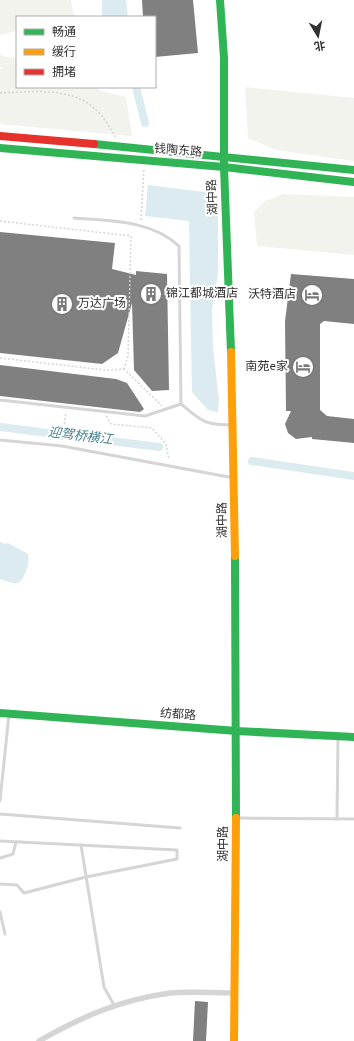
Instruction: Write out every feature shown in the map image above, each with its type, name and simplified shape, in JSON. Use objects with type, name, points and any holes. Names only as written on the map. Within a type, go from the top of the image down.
[{"type":"street","name":"湖中路","points":[[220,0],[224,58],[224,167],[234,425],[237,731],[234,1041]]},
{"type":"street","name":"钱陶东路","points":[[0,136],[225,156],[354,170]]},
{"type":"street","name":"钱陶东路","points":[[0,148],[224,167],[354,182]]},
{"type":"street","name":"纺都路","points":[[4,714],[237,731],[354,737]]},
{"type":"street","points":[[39,1041],[76,1020],[114,1005],[172,993],[235,993]]},
{"type":"lane","points":[[74,218],[132,223],[169,237],[179,246],[181,404],[203,422],[212,425],[234,425]]},
{"type":"lane","points":[[0,400],[145,416],[165,408],[181,404]]},
{"type":"lane","points":[[0,440],[62,446],[234,478]]},
{"type":"lane","points":[[0,801],[4,714]]},
{"type":"lane","points":[[337,819],[338,736]]},
{"type":"lane","points":[[0,814],[180,828]]},
{"type":"lane","points":[[236,818],[354,819]]},
{"type":"lane","points":[[0,841],[177,850],[177,859],[86,877],[24,894],[17,885],[0,884]]},
{"type":"lane","points":[[0,858],[12,854],[16,842]]},
{"type":"lane","points":[[82,845],[104,987],[114,1005]]},
{"type":"lane","points":[[0,912],[5,934]]},
{"type":"path","points":[[0,93],[53,91],[74,97],[95,108],[123,147]]},
{"type":"path","points":[[140,226],[148,161]]},
{"type":"path","points":[[0,221],[131,236],[128,356],[124,369]]},
{"type":"path","points":[[0,358],[105,370],[124,369],[165,408]]},
{"type":"path","points":[[103,411],[111,424],[152,428],[166,444],[170,466]]},
{"type":"path","points":[[62,439],[65,418]]},
{"type":"shaded area","points":[[0,0],[71,0],[74,16],[16,16],[16,31],[0,35]]},
{"type":"shaded area","points":[[102,0],[126,0],[128,16],[102,16]]},
{"type":"shaded area","points":[[0,54],[6,57],[16,58],[16,88],[97,88],[101,91],[126,97],[132,136],[0,124],[0,69],[3,69],[0,67]]},
{"type":"shaded area","points":[[245,87],[354,98],[354,161],[276,150],[248,138]]},
{"type":"shaded area","points":[[148,185],[205,192],[218,206],[218,273],[212,309],[213,348],[219,401],[218,412],[208,410],[192,392],[189,221],[145,216]]},
{"type":"shaded area","points":[[283,194],[354,197],[354,255],[257,246],[254,212],[265,201]]},
{"type":"shaded area","points":[[0,542],[5,544],[8,543],[28,554],[27,568],[23,578],[18,583],[12,583],[0,579]]},
{"type":"building","points":[[142,0],[193,0],[198,53],[156,57],[156,16],[143,16]]},
{"type":"building","name":"万达广场","points":[[0,232],[115,243],[112,269],[136,275],[136,271],[167,274],[169,390],[152,391],[134,370],[132,303],[118,353],[102,364],[0,353]]},
{"type":"building","name":"南苑e家","points":[[291,274],[354,279],[354,324],[324,321],[320,324],[320,410],[327,416],[354,419],[354,443],[312,439],[312,437],[296,439],[288,433],[285,424],[291,411],[286,411],[285,321]]},
{"type":"building","points":[[0,365],[116,379],[127,383],[144,409],[140,412],[0,396]]},
{"type":"building","points":[[195,1001],[208,1002],[206,1041],[193,1041]]},
{"type":"waterway","points":[[136,88],[145,123]]},
{"type":"waterway","name":"迎驾桥横江","points":[[0,427],[159,447]]},
{"type":"waterway","points":[[252,461],[354,476]]},
{"type":"traffic: fast","points":[[220,0],[224,58],[224,167],[231,352]]},
{"type":"traffic: fast","points":[[94,144],[354,170]]},
{"type":"traffic: fast","points":[[0,148],[224,167],[354,182]]},
{"type":"traffic: fast","points":[[235,556],[236,818]]},
{"type":"traffic: fast","points":[[0,713],[237,731],[354,737]]},
{"type":"traffic: slow","points":[[231,352],[235,556]]},
{"type":"traffic: slow","points":[[234,1041],[236,818]]},
{"type":"traffic: jam","points":[[0,136],[94,144]]},
{"type":"place","name":"锦江都城酒店","points":[[151,294]]},
{"type":"place","name":"沃特酒店","points":[[312,295]]},
{"type":"place","name":"万达广场","points":[[62,304]]},
{"type":"place","name":"南苑e家","points":[[303,367]]}]
